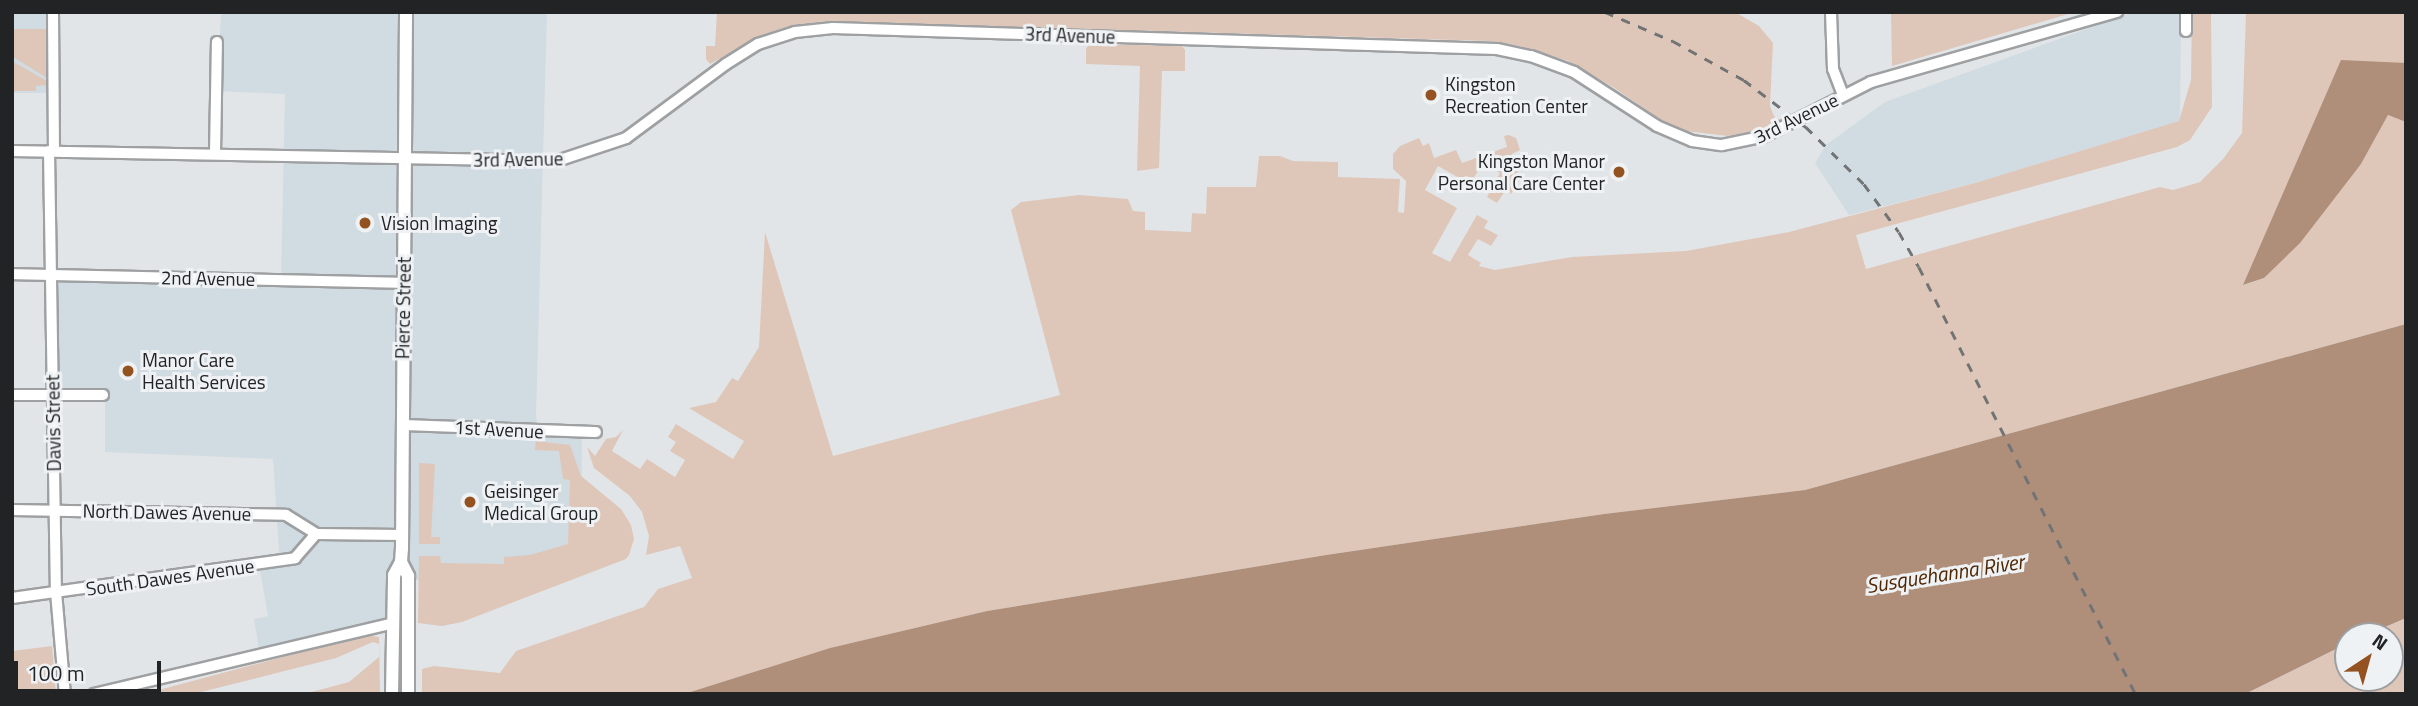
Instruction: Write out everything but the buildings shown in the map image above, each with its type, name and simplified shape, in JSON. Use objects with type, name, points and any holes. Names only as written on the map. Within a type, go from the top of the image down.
[{"type":"main road","name":"Pierce Street","points":[[392,694],[391,624],[394,575],[401,562],[402,535],[406,12]]},
{"type":"main road","name":"Pierce Street","points":[[401,562],[408,576],[408,694]]},
{"type":"street","name":"Davis Street","points":[[53,12],[50,275],[56,592],[65,694]]},
{"type":"street","points":[[1831,12],[1833,69],[1843,95]]},
{"type":"street","name":"3rd Avenue","points":[[12,151],[215,153],[541,162],[584,154],[626,138],[726,64],[758,44],[794,32],[833,28],[1497,49],[1531,56],[1574,72],[1657,126],[1692,141],[1722,145],[1765,136],[1843,95],[1889,76],[2117,12]]},
{"type":"street","points":[[2186,12],[2186,31]]},
{"type":"street","points":[[215,153],[217,43]]},
{"type":"street","name":"2nd Avenue","points":[[12,274],[404,283]]},
{"type":"street","points":[[12,395],[103,396]]},
{"type":"street","name":"1st Avenue","points":[[402,425],[596,432]]},
{"type":"street","name":"North Dawes Avenue","points":[[12,510],[286,515],[316,534]]},
{"type":"street","points":[[316,534],[402,535]]},
{"type":"street","name":"South Dawes Avenue","points":[[12,598],[295,558],[316,534]]},
{"type":"street","points":[[94,694],[391,624]]},
{"type":"shaded area","points":[[12,12],[53,12],[51,93],[12,93]]},
{"type":"shaded area","points":[[221,12],[547,12],[536,416],[538,428],[582,430],[581,541],[452,582],[387,579],[388,619],[259,649],[254,619],[268,616],[260,570],[280,565],[273,459],[105,452],[105,392],[55,387],[55,278],[281,283],[285,94],[218,91]]},
{"type":"shaded area","points":[[717,12],[1735,12],[1759,26],[1773,43],[1770,106],[1774,116],[1781,120],[1760,130],[1728,136],[1686,131],[1663,121],[1568,61],[1520,46],[1488,41],[828,21],[793,25],[763,35],[710,64],[706,59],[706,46],[715,46]]},
{"type":"shaded area","points":[[1891,12],[2075,12],[1892,66]]},
{"type":"shaded area","points":[[2134,12],[2181,12],[2180,121],[1975,183],[1849,215],[1815,163],[1826,145],[1885,102]]},
{"type":"shaded area","points":[[2192,12],[2211,12],[2212,107],[2190,140],[2177,147],[1856,235],[1866,269],[2160,187],[2173,190],[2200,182],[2223,159],[2242,133],[2246,12],[2406,12],[2406,63],[2244,285],[2264,278],[2361,164],[2388,115],[2406,122],[2406,324],[1805,490],[1604,514],[1326,555],[987,611],[830,648],[684,694],[422,694],[422,669],[434,666],[500,673],[516,651],[644,607],[658,589],[692,578],[680,546],[646,555],[649,536],[642,512],[630,496],[594,468],[587,447],[595,456],[606,439],[616,437],[623,430],[612,451],[640,469],[647,459],[675,477],[685,460],[670,451],[676,442],[668,437],[676,424],[733,459],[744,441],[689,408],[716,402],[732,378],[738,381],[759,347],[765,232],[833,456],[1060,395],[1011,210],[1021,202],[1079,195],[1128,199],[1133,211],[1145,212],[1145,230],[1191,232],[1192,213],[1206,214],[1207,187],[1256,187],[1259,156],[1280,156],[1293,161],[1338,162],[1338,177],[1400,179],[1398,212],[1404,213],[1406,181],[1393,169],[1393,154],[1400,146],[1419,138],[1423,146],[1429,143],[1434,158],[1456,150],[1462,163],[1507,147],[1504,136],[1509,135],[1516,138],[1520,150],[1512,154],[1520,179],[1511,194],[1505,191],[1497,203],[1487,197],[1500,173],[1483,163],[1470,184],[1438,166],[1425,190],[1457,208],[1432,253],[1450,262],[1477,215],[1488,221],[1484,228],[1498,235],[1491,246],[1478,239],[1468,255],[1481,263],[1479,266],[1495,270],[1572,257],[1686,251],[1789,232],[1975,183],[2179,121],[2191,80]]},
{"type":"shaded area","points":[[13,29],[49,29],[47,78],[13,57]]},
{"type":"shaded area","points":[[1089,44],[1182,46],[1185,50],[1185,71],[1162,71],[1159,168],[1137,171],[1140,66],[1086,64],[1086,49]]},
{"type":"shaded area","points":[[12,61],[47,81],[48,91],[45,85],[36,86],[36,91],[12,91]]},
{"type":"shaded area","points":[[536,441],[570,445],[581,476],[621,509],[631,525],[634,539],[629,555],[626,559],[462,622],[442,626],[418,623],[419,556],[440,556],[441,563],[504,564],[504,557],[530,555],[568,544],[570,480],[563,479],[559,451],[535,450]]},
{"type":"shaded area","points":[[419,463],[435,464],[431,537],[440,537],[440,544],[419,544]]},
{"type":"shaded area","points":[[2406,618],[2406,694],[2245,694],[2334,650],[2334,692],[2404,692],[2404,622],[2397,622]]},
{"type":"shaded area","points":[[365,635],[379,637],[380,694],[304,694],[349,682],[379,657],[379,644],[373,642],[336,658],[193,694],[144,694]]},
{"type":"shaded area","points":[[52,646],[56,694],[12,694],[12,651]]},
{"type":"water","points":[[2341,60],[2406,63],[2406,122],[2388,115],[2361,164],[2300,243],[2264,278],[2243,285]]},
{"type":"water","name":"Susquehanna River","points":[[2406,324],[2406,618],[2397,622],[2334,622],[2334,650],[2245,694],[684,694],[830,648],[987,611],[1326,555],[1604,514],[1805,490]]},
{"type":"railway","points":[[1605,12],[1673,41],[1744,80],[1806,127],[1864,184],[1899,232],[1919,267],[2136,694]]},
{"type":"place","name":"Kingston Recreation Center","points":[[1431,95]]},
{"type":"place","name":"Kingston Manor Personal Care Center","points":[[1619,172]]},
{"type":"place","name":"Vision Imaging","points":[[365,223]]},
{"type":"place","name":"Manor Care Health Services","points":[[128,371]]},
{"type":"place","name":"Geisinger Medical Group","points":[[470,502]]}]
